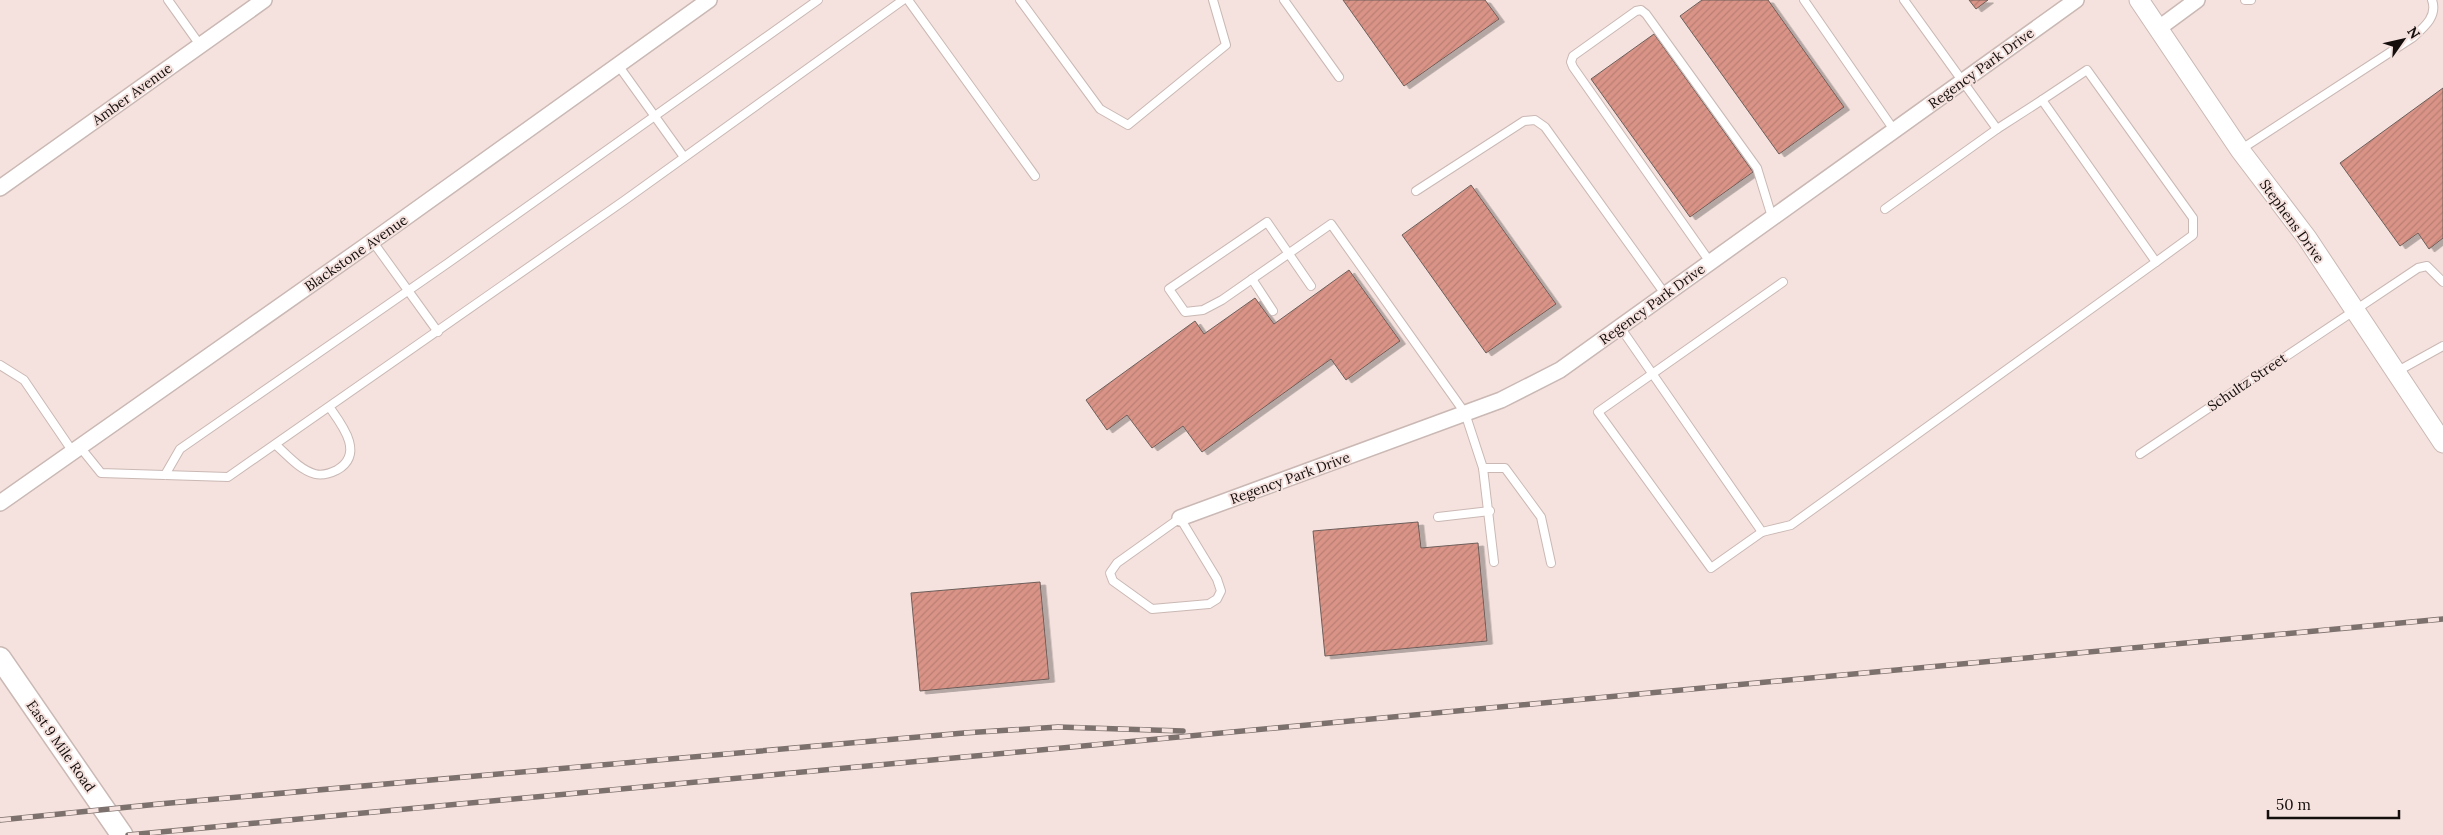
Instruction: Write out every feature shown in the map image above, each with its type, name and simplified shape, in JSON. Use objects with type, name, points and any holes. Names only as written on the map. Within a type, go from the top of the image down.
[{"type":"main road","name":"East 9 Mile Road","points":[[0,658],[122,835]]},
{"type":"street","name":"Amber Avenue","points":[[0,188],[264,0]]},
{"type":"street","name":"Blackstone Avenue","points":[[0,503],[372,242],[708,0]]},
{"type":"street","name":"Regency Park Drive","points":[[1180,518],[1501,400],[1560,370],[2076,0]]},
{"type":"street","name":"Stephens Drive","points":[[2139,0],[2240,150],[2307,238],[2443,443]]},
{"type":"street","points":[[2159,28],[2197,0]]},
{"type":"lane","points":[[168,0],[200,45]]},
{"type":"lane","points":[[165,475],[180,449],[409,290],[818,0]]},
{"type":"lane","points":[[0,365],[24,380],[77,449],[101,474],[228,477],[438,332],[903,0]]},
{"type":"lane","points":[[908,0],[1034,176]]},
{"type":"lane","points":[[1020,0],[1100,109],[1128,125],[1226,45],[1213,0]]},
{"type":"lane","points":[[1284,0],[1339,78]]},
{"type":"lane","points":[[1804,0],[1894,130]]},
{"type":"lane","points":[[1904,0],[1997,129]]},
{"type":"lane","points":[[2246,0],[2251,0]]},
{"type":"lane","points":[[2240,150],[2412,38],[2428,23],[2434,11],[2432,0]]},
{"type":"lane","points":[[1710,262],[1573,68],[1571,62],[1573,56],[1636,11],[1641,10],[1646,14],[1752,162],[1762,180],[1772,217]]},
{"type":"lane","points":[[618,65],[684,157]]},
{"type":"lane","points":[[1782,282],[1598,412],[1711,568],[1762,532],[1791,525],[2193,235],[2193,218],[2087,70],[1997,129],[1885,209]]},
{"type":"lane","points":[[2042,100],[2156,262]]},
{"type":"lane","points":[[1416,191],[1524,121],[1535,120],[1545,127],[1665,294]]},
{"type":"lane","points":[[1311,286],[1289,253],[1267,222],[1169,289],[1185,312],[1203,310],[1252,279],[1289,253],[1331,224],[1465,413],[1483,468],[1490,511],[1494,562]]},
{"type":"lane","points":[[372,242],[438,332]]},
{"type":"lane","name":"Schultz Street","points":[[2140,454],[2418,268],[2427,266],[2443,282]]},
{"type":"lane","points":[[1252,279],[1273,311]]},
{"type":"lane","points":[[1620,327],[1762,532]]},
{"type":"lane","points":[[2396,372],[2443,346]]},
{"type":"lane","points":[[276,444],[299,466],[316,474],[327,474],[339,469],[347,461],[351,453],[350,442],[346,430],[330,408]]},
{"type":"lane","points":[[1483,468],[1505,468],[1541,517],[1551,563]]},
{"type":"lane","points":[[1438,517],[1490,511]]},
{"type":"lane","points":[[1180,518],[1217,579],[1221,591],[1217,599],[1209,604],[1152,608],[1112,581],[1110,573],[1117,563],[1180,518]]},
{"type":"building","points":[[1343,0],[1485,0],[1499,19],[1404,86]]},
{"type":"building","points":[[1702,0],[1768,0],[1844,107],[1779,154],[1680,16]]},
{"type":"building","points":[[1969,0],[1988,0],[1976,9]]},
{"type":"building","points":[[1654,34],[1753,172],[1690,217],[1591,79]]},
{"type":"building","points":[[2443,88],[2443,238],[2429,249],[2418,233],[2400,246],[2340,163]]},
{"type":"building","points":[[1471,185],[1556,304],[1486,353],[1402,235]]},
{"type":"building","points":[[1349,270],[1400,341],[1346,380],[1331,359],[1202,452],[1183,426],[1152,448],[1127,415],[1107,430],[1086,400],[1195,321],[1204,334],[1255,298],[1274,324]]},
{"type":"building","points":[[1418,522],[1421,548],[1478,543],[1487,641],[1325,656],[1313,531]]},
{"type":"building","points":[[1040,582],[1049,679],[920,691],[911,593]]},
{"type":"railway","points":[[128,835],[2443,619]]},
{"type":"railway","points":[[0,820],[159,804],[964,733],[1058,727],[1183,731]]}]
